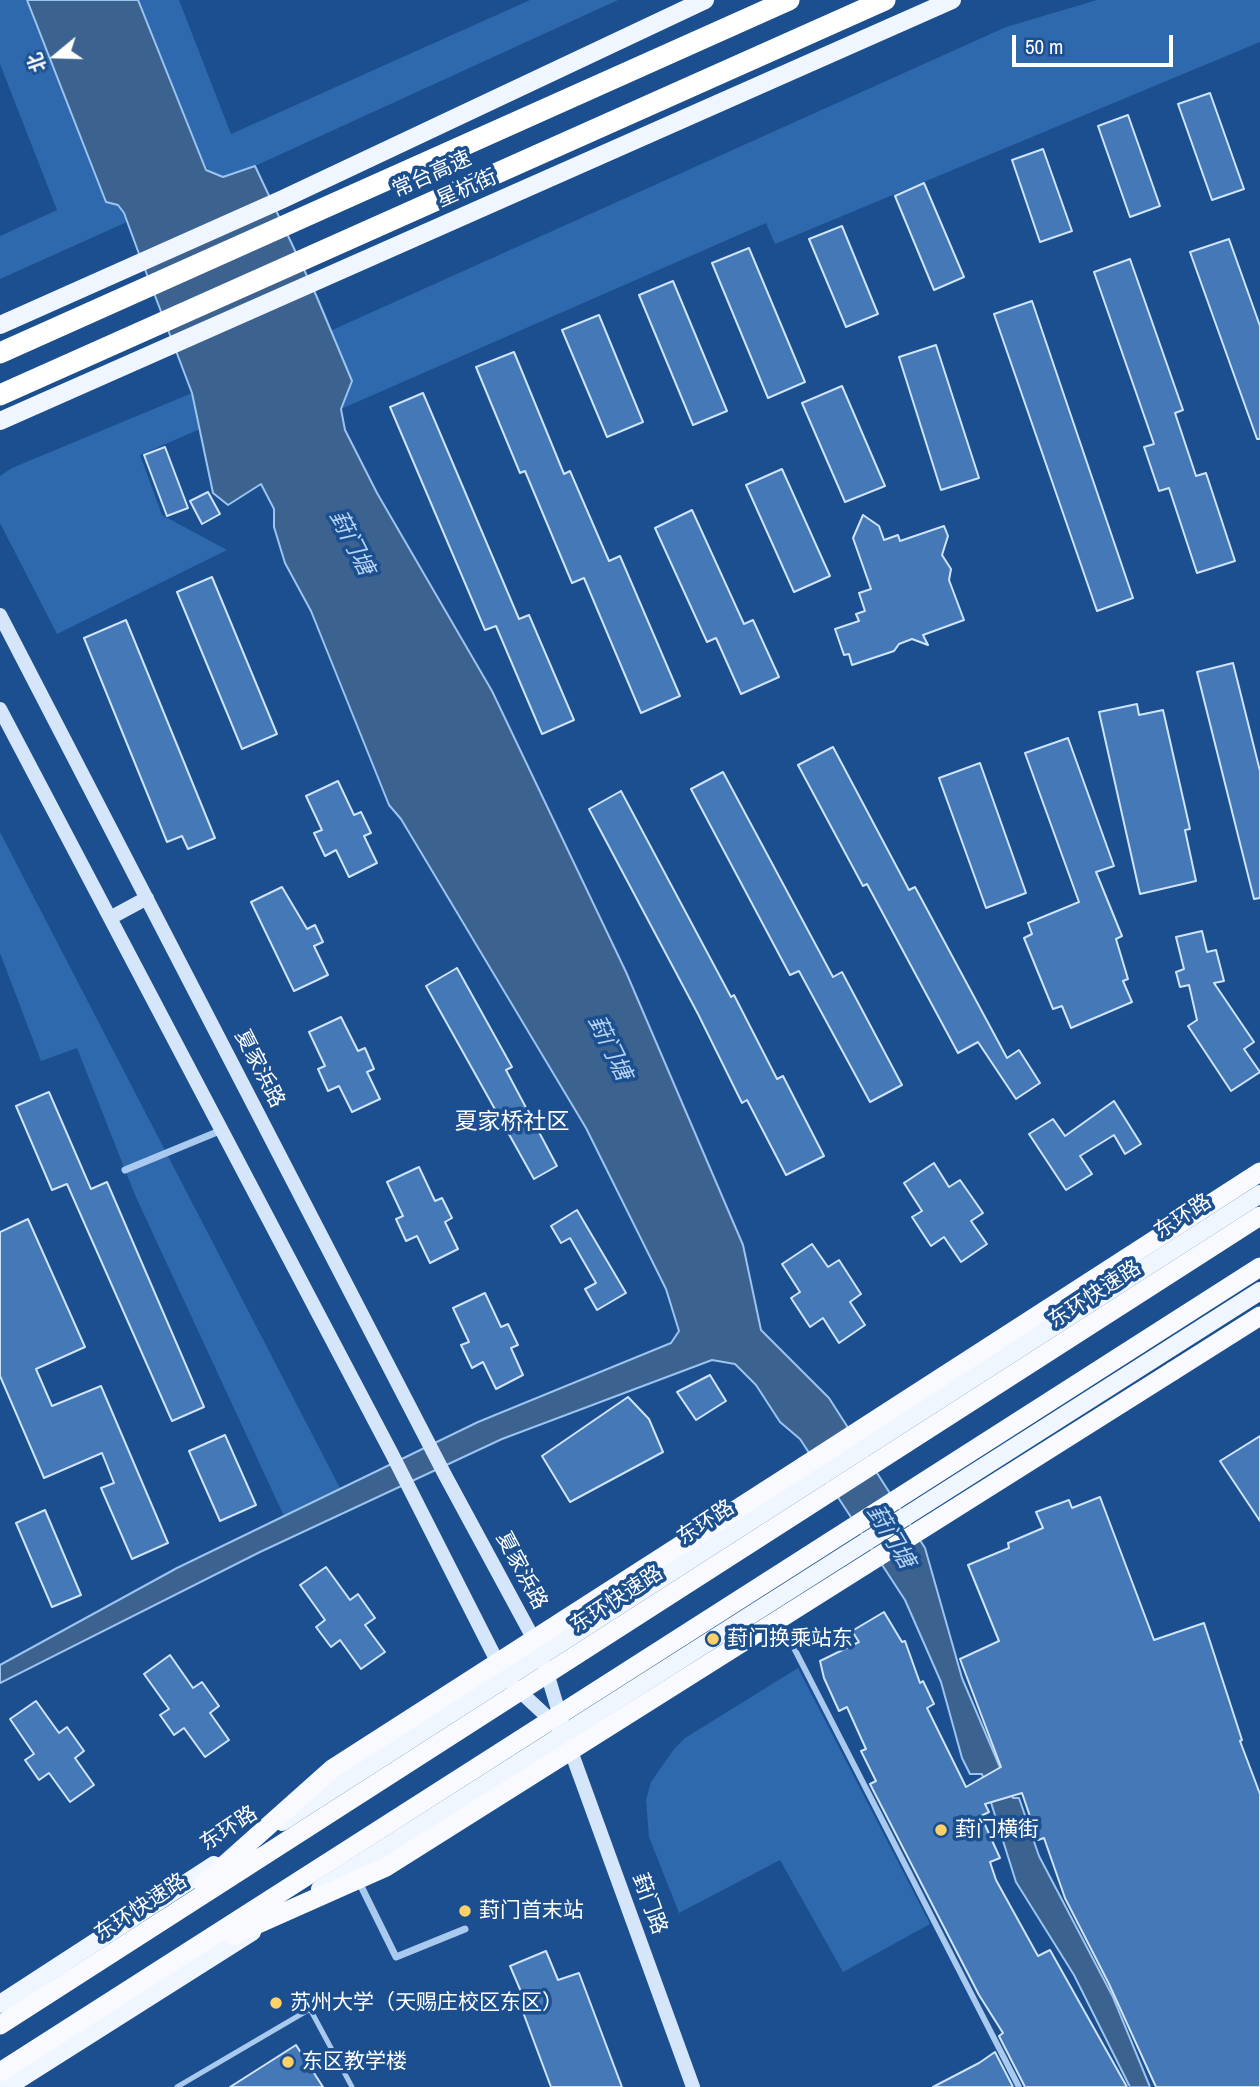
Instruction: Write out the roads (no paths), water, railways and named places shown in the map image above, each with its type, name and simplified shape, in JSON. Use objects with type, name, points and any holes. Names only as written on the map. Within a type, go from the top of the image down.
[{"type":"highway","name":"常台高速","points":[[0,353],[789,0]]},
{"type":"highway","name":"常台高速","points":[[0,395],[885,0]]},
{"type":"highway","points":[[154,1927],[332,1769],[1260,1172]]},
{"type":"highway","name":"东环快速路","points":[[0,2025],[1260,1216]]},
{"type":"highway","points":[[0,2072],[1260,1267]]},
{"type":"highway","points":[[174,1961],[386,1867],[1260,1315]]},
{"type":"main road","points":[[0,325],[282,199],[705,0]]},
{"type":"main road","name":"星杭街","points":[[0,421],[952,0]]},
{"type":"main road","name":"夏家浜路","points":[[0,615],[445,1475],[542,1654],[565,1734]]},
{"type":"main road","points":[[0,709],[392,1454],[506,1678],[565,1734]]},
{"type":"main road","points":[[110,918],[147,898]]},
{"type":"main road","name":"东环路","points":[[0,2004],[1260,1194]]},
{"type":"main road","points":[[7,2087],[1260,1291]]},
{"type":"main road","name":"葑门路","points":[[565,1734],[693,2087]]},
{"type":"street","points":[[125,1170],[222,1130]]},
{"type":"street","points":[[794,1648],[1020,2087]]},
{"type":"street","points":[[352,1870],[396,1957],[465,1929]]},
{"type":"lane","points":[[177,2087],[310,2009],[352,2087]]},
{"type":"water","name":"葑门塘","points":[[27,0],[138,0],[206,170],[223,177],[255,166],[316,295],[352,381],[341,409],[345,430],[377,493],[492,691],[626,972],[743,1245],[761,1330],[829,1398],[925,1548],[962,1678],[1013,1798],[1019,1798],[1039,1856],[1113,1997],[1150,2087],[1130,2087],[1074,1975],[1016,1882],[982,1774],[970,1774],[962,1758],[941,1682],[905,1600],[800,1439],[780,1422],[756,1385],[735,1364],[712,1360],[502,1439],[260,1552],[0,1683],[0,1665],[177,1568],[478,1422],[671,1343],[679,1331],[666,1289],[586,1128],[401,819],[389,805],[311,611],[285,563],[274,527],[274,509],[261,484],[228,505],[213,493],[192,393],[124,213],[118,205],[106,202]]},
{"type":"place","name":"葑门换乘站东","points":[[713,1639]]},
{"type":"place","name":"葑门横街","points":[[941,1830]]},
{"type":"place","name":"葑门首末站","points":[[465,1911]]},
{"type":"place","name":"苏州大学（天赐庄校区东区）","points":[[276,2003]]},
{"type":"place","name":"东区教学楼","points":[[288,2062]]},
{"type":"district","name":"夏家桥社区","points":[[512,1123]]}]
